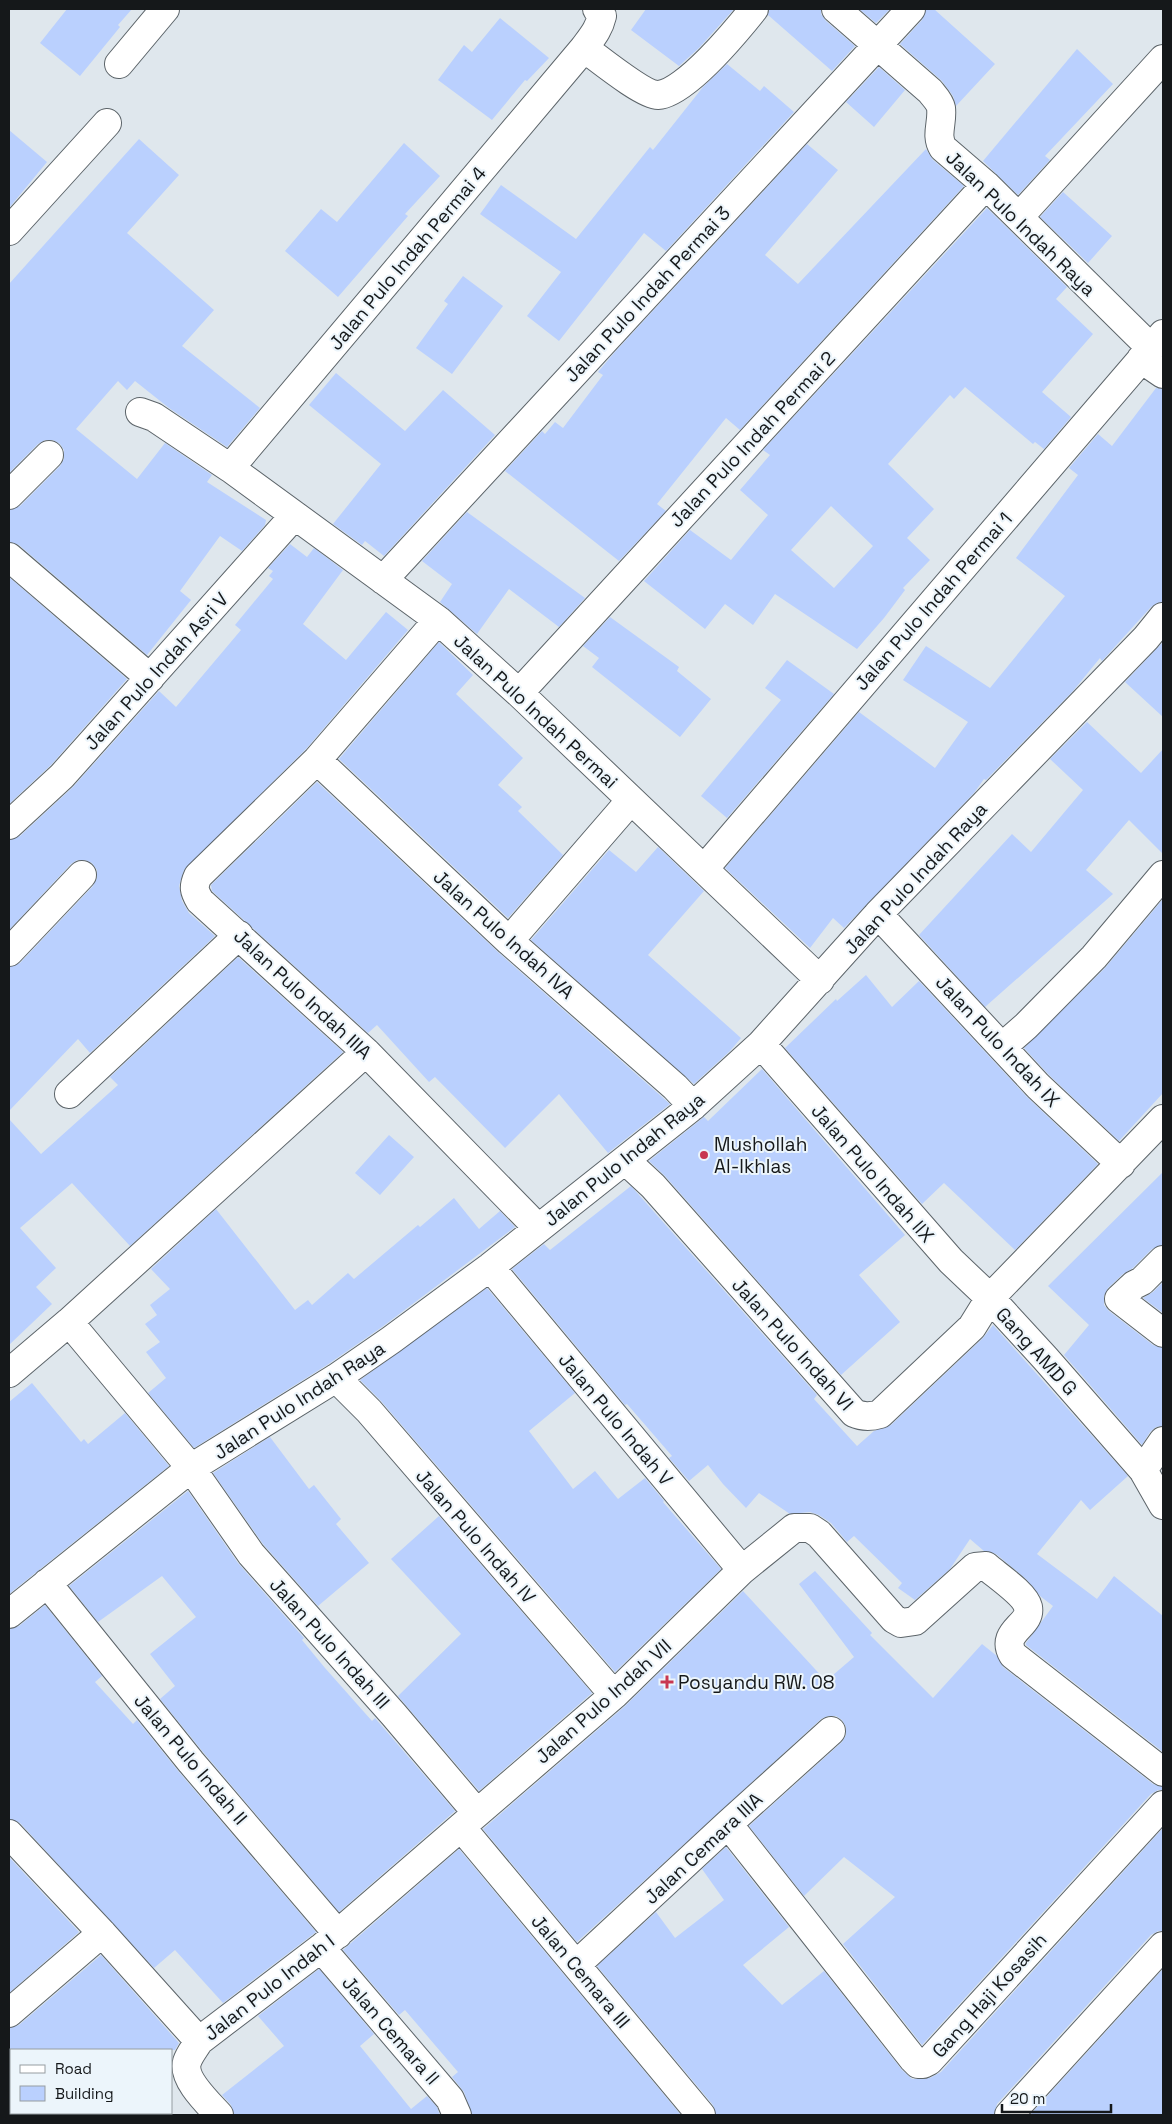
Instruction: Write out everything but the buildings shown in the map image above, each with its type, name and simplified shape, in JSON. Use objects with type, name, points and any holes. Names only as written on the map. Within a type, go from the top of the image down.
[{"type":"street","points":[[119,64],[165,9]]},
{"type":"street","name":"Jalan Pulo Indah Permai 4","points":[[230,468],[584,48],[598,30],[602,16],[597,9]]},
{"type":"street","points":[[584,48],[640,88],[658,95],[672,91],[699,69],[724,45],[754,9]]},
{"type":"street","name":"Jalan Pulo Indah Raya","points":[[836,9],[930,91],[941,108],[939,141],[942,148],[986,185],[1151,347],[1163,374]]},
{"type":"street","name":"Jalan Pulo Indah Permai 3","points":[[384,580],[911,9]]},
{"type":"street","points":[[1018,217],[1163,59]]},
{"type":"street","points":[[9,231],[107,124]]},
{"type":"street","name":"Jalan Pulo Indah Permai 2","points":[[519,693],[986,185]]},
{"type":"street","name":"Jalan Pulo Indah Permai 1","points":[[704,869],[1151,347]]},
{"type":"street","name":"Jalan Pulo Indah Permai","points":[[140,412],[154,417],[230,468],[438,620],[519,693],[820,980]]},
{"type":"street","points":[[9,494],[49,455]]},
{"type":"street","name":"Jalan Pulo Indah Asri V","points":[[11,824],[62,776],[294,516]]},
{"type":"street","points":[[9,557],[150,678]]},
{"type":"street","name":"Jalan Pulo Indah Raya","points":[[9,1614],[192,1468],[336,1378],[490,1267],[692,1106],[760,1044],[878,914],[1146,638],[1163,616]]},
{"type":"street","points":[[317,760],[438,620]]},
{"type":"street","name":"Jalan Pulo Indah IIIA","points":[[317,760],[198,876],[194,886],[195,893],[200,900],[366,1052],[538,1228]]},
{"type":"street","name":"Jalan Pulo Indah IVA","points":[[317,760],[509,941],[675,1087],[692,1106]]},
{"type":"street","points":[[509,941],[631,800]]},
{"type":"street","points":[[9,952],[82,875]]},
{"type":"street","points":[[1002,1047],[1026,1026],[1094,957],[1163,875]]},
{"type":"street","name":"Jalan Pulo Indah IX","points":[[878,914],[1038,1086],[1121,1164]]},
{"type":"street","points":[[69,1094],[239,935]]},
{"type":"street","name":"Jalan Pulo Indah IIX","points":[[760,1044],[951,1261],[990,1298]]},
{"type":"street","points":[[9,1373],[69,1322],[366,1052]]},
{"type":"street","name":"Gang AMD G","points":[[1163,1119],[990,1298],[1143,1470],[1163,1505]]},
{"type":"street","name":"Jalan Pulo Indah VI","points":[[625,1160],[653,1186],[854,1413],[861,1416],[870,1417],[880,1414],[972,1327],[990,1298]]},
{"type":"street","points":[[1163,1260],[1142,1281],[1134,1285],[1119,1298],[1163,1333]]},
{"type":"street","name":"Jalan Pulo Indah V","points":[[490,1267],[742,1570]]},
{"type":"street","name":"Jalan Pulo Indah III","points":[[69,1322],[192,1468],[251,1554],[394,1715],[469,1820]]},
{"type":"street","name":"Jalan Pulo Indah IV","points":[[336,1378],[369,1411],[614,1695]]},
{"type":"street","points":[[1143,1470],[1163,1441]]},
{"type":"street","points":[[742,1570],[794,1528],[802,1526],[810,1528],[819,1534],[894,1619],[901,1623],[916,1621],[975,1567],[986,1566],[1022,1597],[1028,1607],[1027,1615],[1009,1640],[1008,1647],[1013,1655],[1163,1772]]},
{"type":"street","name":"Jalan Pulo Indah VII","points":[[469,1820],[614,1695],[742,1570]]},
{"type":"street","name":"Jalan Pulo Indah II","points":[[47,1583],[191,1762],[329,1941]]},
{"type":"street","name":"Jalan Cemara IIIA","points":[[576,1965],[831,1731]]},
{"type":"street","name":"Gang Haji Kosasih","points":[[728,1824],[913,2059],[918,2064],[923,2064],[929,2061],[1163,1805]]},
{"type":"street","name":"Jalan Pulo Indah I","points":[[9,1834],[102,1933],[198,2041],[329,1941],[469,1820]]},
{"type":"street","name":"Jalan Cemara III","points":[[469,1820],[576,1965],[701,2115]]},
{"type":"street","points":[[9,2013],[102,1933]]},
{"type":"street","name":"Jalan Cemara II","points":[[329,1941],[450,2099],[457,2115]]},
{"type":"street","points":[[1009,2115],[1163,1946]]},
{"type":"street","points":[[198,2041],[187,2061],[186,2069],[198,2092],[219,2115]]},
{"type":"place","name":"Mushollah Al-Ikhlas","points":[[704,1155]]},
{"type":"place","name":"Posyandu RW. 08","points":[[667,1682]]}]
